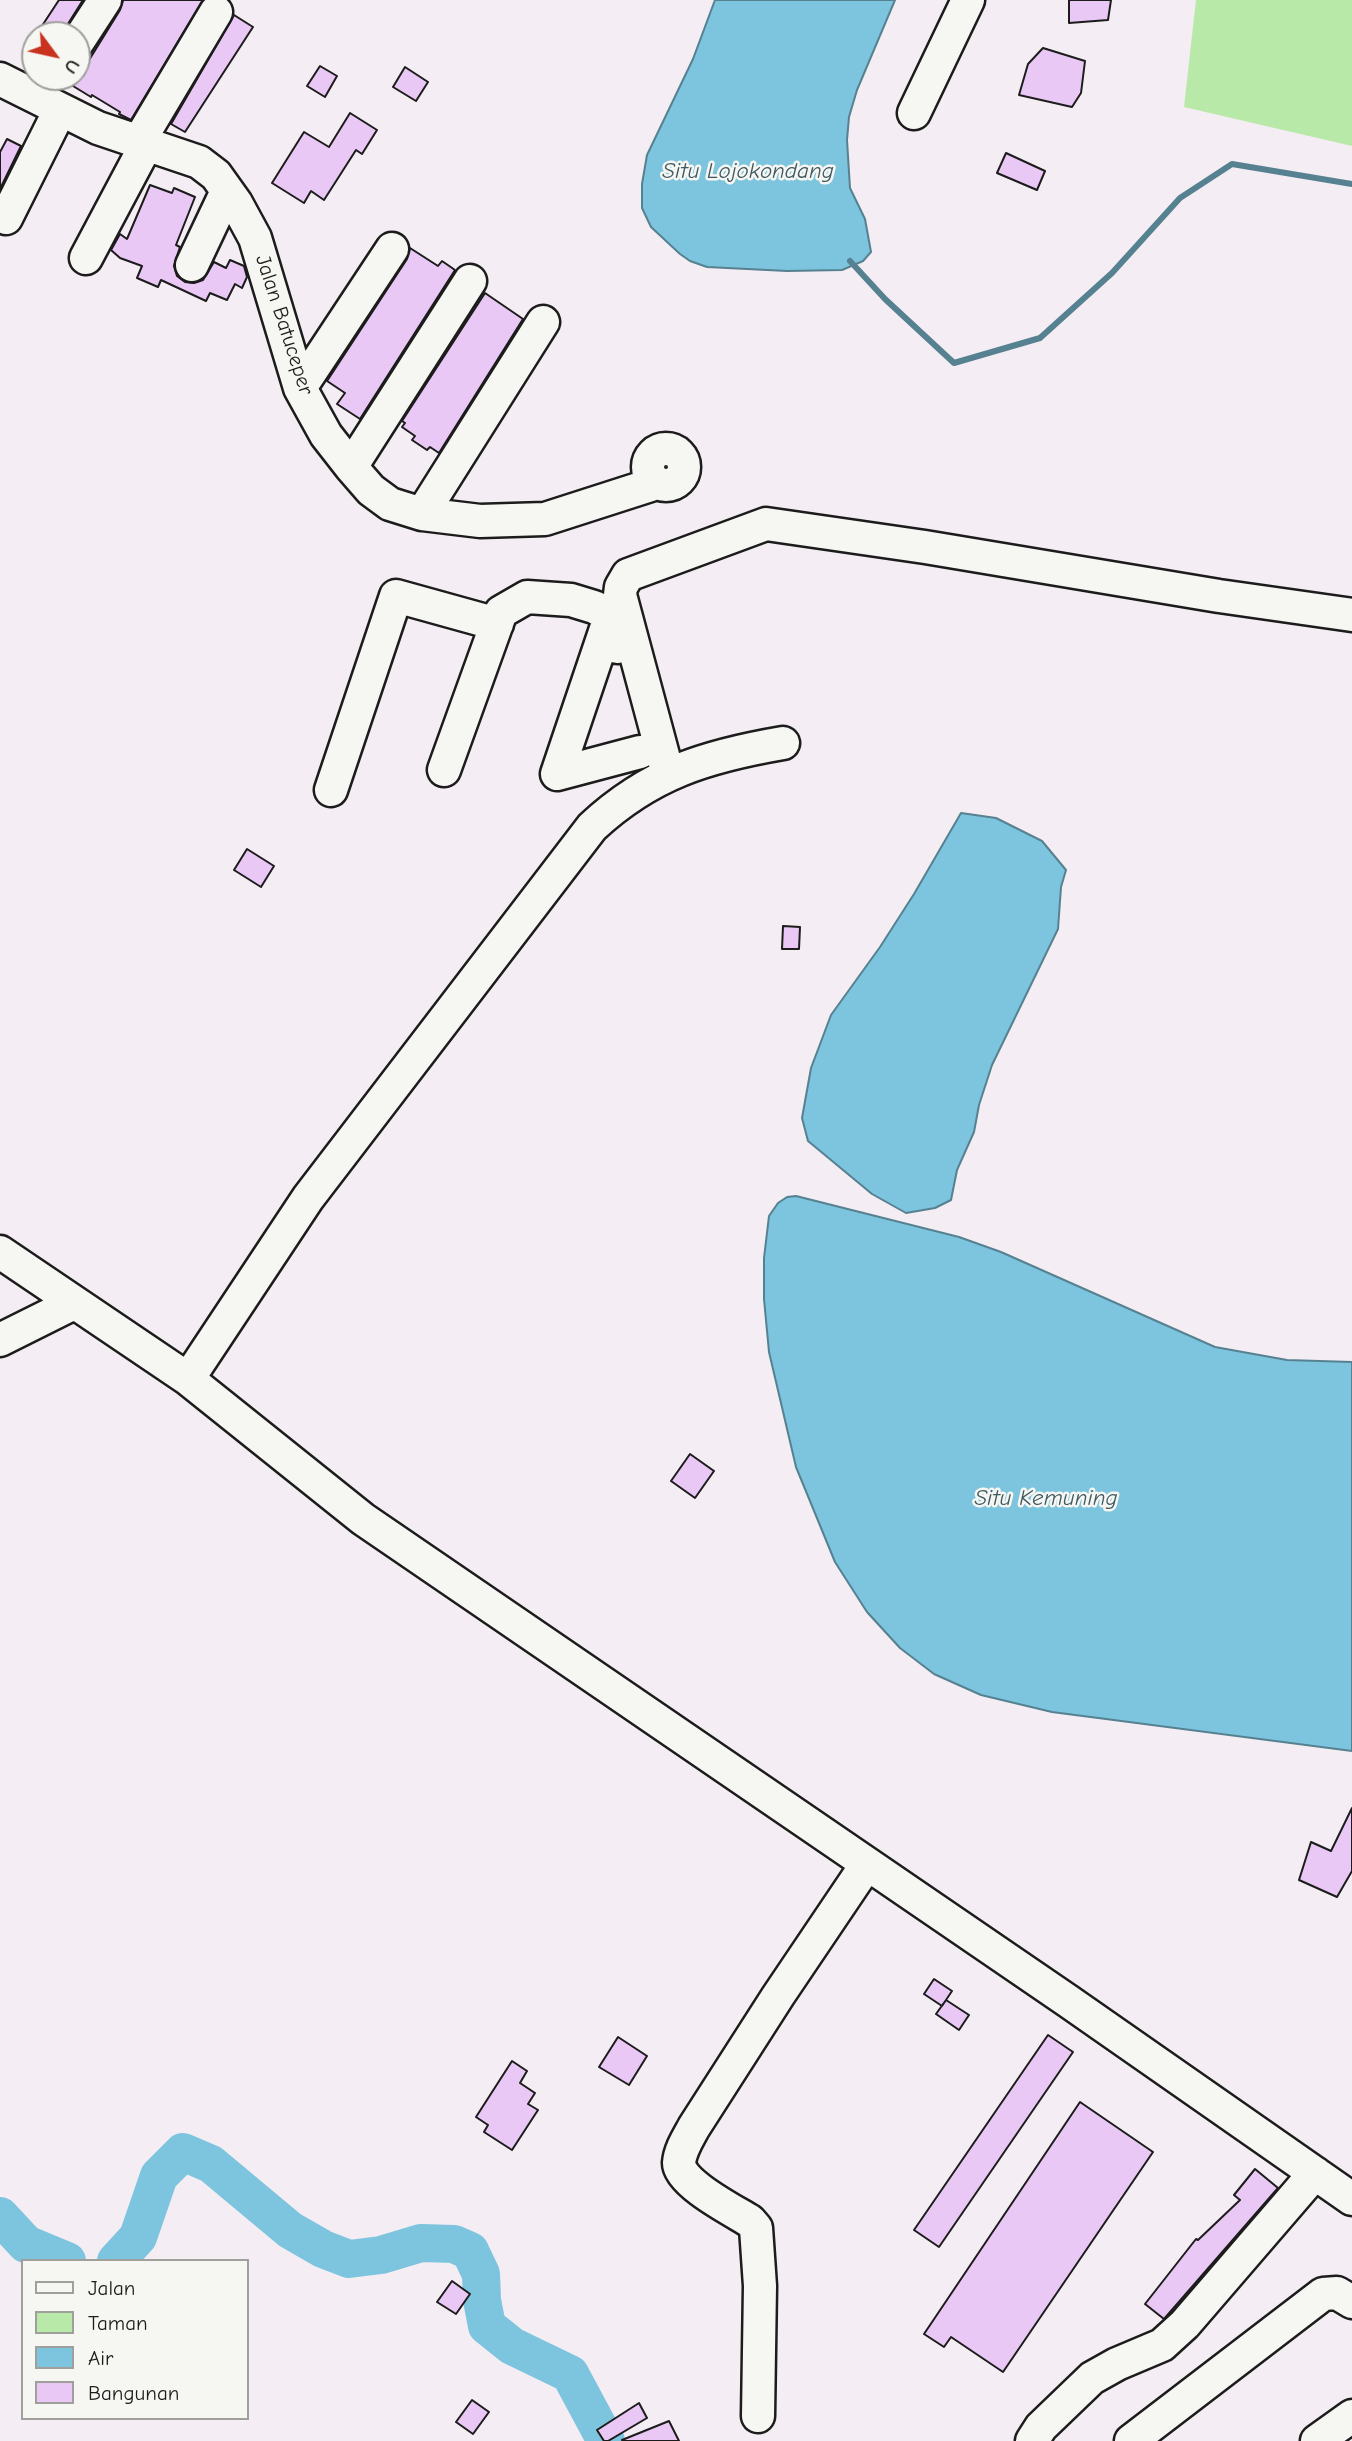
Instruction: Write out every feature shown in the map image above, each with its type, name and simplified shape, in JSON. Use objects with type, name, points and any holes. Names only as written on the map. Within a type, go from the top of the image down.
[{"type":"street","points":[[91,22],[105,0]]},
{"type":"street","points":[[914,113],[968,0]]},
{"type":"street","points":[[86,258],[142,144],[216,12]]},
{"type":"street","name":"Jalan Batuceper","points":[[0,79],[51,96],[98,128],[199,162],[216,175],[255,238],[300,388],[326,435],[351,467],[390,504],[422,514],[480,521],[545,519],[657,482]]},
{"type":"street","points":[[6,218],[51,96]]},
{"type":"street","points":[[192,265],[227,191]]},
{"type":"street","points":[[300,388],[392,249]]},
{"type":"street","points":[[351,467],[470,281]]},
{"type":"street","points":[[422,514],[543,322]]},
{"type":"street","points":[[657,780],[620,595],[621,587],[628,575],[766,524],[1352,615]]},
{"type":"street","points":[[331,790],[396,596],[497,624]]},
{"type":"street","points":[[444,771],[501,612],[527,597],[571,600],[611,615]]},
{"type":"street","points":[[611,615],[640,752],[657,780]]},
{"type":"street","points":[[611,615],[557,774],[640,752]]},
{"type":"street","points":[[188,1379],[308,1198],[592,827],[616,805],[657,780],[710,758],[783,743]]},
{"type":"street","points":[[0,1252],[188,1379],[363,1519],[1352,2199]]},
{"type":"street","points":[[0,1340],[74,1303]]},
{"type":"street","points":[[758,2416],[760,2286],[757,2228],[685,2178],[679,2165],[682,2150],[694,2127],[867,1864]]},
{"type":"street","points":[[1032,2441],[1041,2427],[1092,2378],[1162,2345],[1185,2324],[1315,2173]]},
{"type":"street","points":[[1131,2441],[1323,2294],[1337,2293],[1352,2302]]},
{"type":"street","points":[[1317,2441],[1352,2416]]},
{"type":"green space","points":[[1196,0],[1352,0],[1352,146],[1184,107]]},
{"type":"water","name":"Situ Lojokondang","points":[[715,0],[895,0],[857,90],[849,117],[847,140],[850,188],[865,219],[871,252],[863,261],[842,270],[787,271],[707,267],[680,254],[651,227],[642,208],[642,184],[647,155],[693,59]]},
{"type":"water","points":[[961,813],[996,818],[1042,841],[1066,870],[1061,887],[1058,929],[992,1065],[979,1105],[974,1132],[957,1170],[951,1200],[935,1208],[906,1213],[872,1194],[808,1141],[802,1118],[811,1068],[831,1015],[880,947]]},
{"type":"water","name":"Situ Kemuning","points":[[796,1196],[959,1237],[1001,1252],[1215,1347],[1287,1360],[1352,1362],[1352,1751],[1052,1712],[981,1695],[934,1674],[900,1648],[867,1612],[835,1562],[796,1467],[769,1352],[764,1299],[764,1258],[769,1216],[778,1203],[787,1197]]},
{"type":"building","points":[[59,0],[83,0],[70,21],[45,21]]},
{"type":"building","points":[[123,0],[203,0],[131,120],[81,91],[91,91],[91,57],[120,10]]},
{"type":"building","points":[[1069,0],[1111,0],[1108,20],[1069,23]]},
{"type":"building","points":[[234,15],[253,27],[185,132],[171,124]]},
{"type":"building","points":[[1043,48],[1085,61],[1081,93],[1072,107],[1019,95],[1028,64]]},
{"type":"building","points":[[320,66],[337,76],[325,97],[307,86]]},
{"type":"building","points":[[405,67],[428,82],[416,101],[393,87]]},
{"type":"building","points":[[350,113],[377,130],[362,154],[356,150],[324,200],[311,191],[304,203],[272,183],[304,132],[329,147]]},
{"type":"building","points":[[7,139],[21,146],[0,189],[0,152]]},
{"type":"building","points":[[1006,153],[1045,171],[1037,190],[997,173]]},
{"type":"building","points":[[150,185],[172,193],[174,188],[195,197],[176,245],[180,247],[174,266],[177,276],[185,282],[194,283],[203,280],[214,262],[226,268],[230,260],[244,266],[247,277],[242,288],[235,284],[227,300],[210,293],[206,301],[161,280],[158,287],[137,278],[142,266],[120,258],[111,250],[120,234],[127,239]]},
{"type":"building","points":[[410,248],[438,266],[442,261],[455,270],[360,419],[337,404],[345,393],[327,381],[407,259]]},
{"type":"building","points":[[485,293],[523,319],[439,453],[430,447],[427,450],[412,440],[415,436],[402,427],[405,423],[402,421]]},
{"type":"building","points":[[247,849],[274,866],[261,887],[234,870]]},
{"type":"building","points":[[783,926],[800,927],[799,949],[782,949]]},
{"type":"building","points":[[690,1454],[714,1471],[695,1498],[671,1481]]},
{"type":"building","points":[[1352,1808],[1352,1871],[1337,1897],[1299,1880],[1311,1842],[1331,1851]]},
{"type":"building","points":[[934,1979],[952,1991],[942,2006],[924,1994]]},
{"type":"building","points":[[946,2000],[969,2015],[959,2030],[936,2014]]},
{"type":"building","points":[[1048,2035],[1073,2052],[939,2247],[914,2230]]},
{"type":"building","points":[[618,2037],[647,2056],[629,2085],[599,2067]]},
{"type":"building","points":[[512,2061],[527,2071],[520,2083],[535,2093],[528,2104],[538,2110],[512,2150],[484,2132],[488,2125],[476,2117]]},
{"type":"building","points":[[1080,2102],[1153,2152],[1003,2372],[951,2337],[944,2347],[924,2334]]},
{"type":"building","points":[[1255,2169],[1278,2188],[1164,2319],[1145,2304],[1196,2239],[1240,2200],[1234,2195]]},
{"type":"building","points":[[452,2281],[470,2294],[456,2314],[437,2302]]},
{"type":"building","points":[[472,2400],[489,2412],[473,2434],[456,2422]]},
{"type":"building","points":[[639,2403],[647,2418],[604,2441],[597,2430]]},
{"type":"building","points":[[669,2421],[679,2441],[622,2440]]},
{"type":"waterway","points":[[850,261],[885,299],[954,363],[1040,338],[1112,273],[1180,198],[1232,164],[1352,184]]},
{"type":"waterway","points":[[118,2259],[138,2237],[159,2176],[183,2152],[211,2164],[290,2230],[323,2249],[349,2259],[381,2255],[421,2243],[454,2244],[470,2251],[481,2274],[487,2326],[512,2346],[570,2374],[606,2441]]},
{"type":"waterway","points":[[0,2216],[26,2244],[62,2259]]}]
